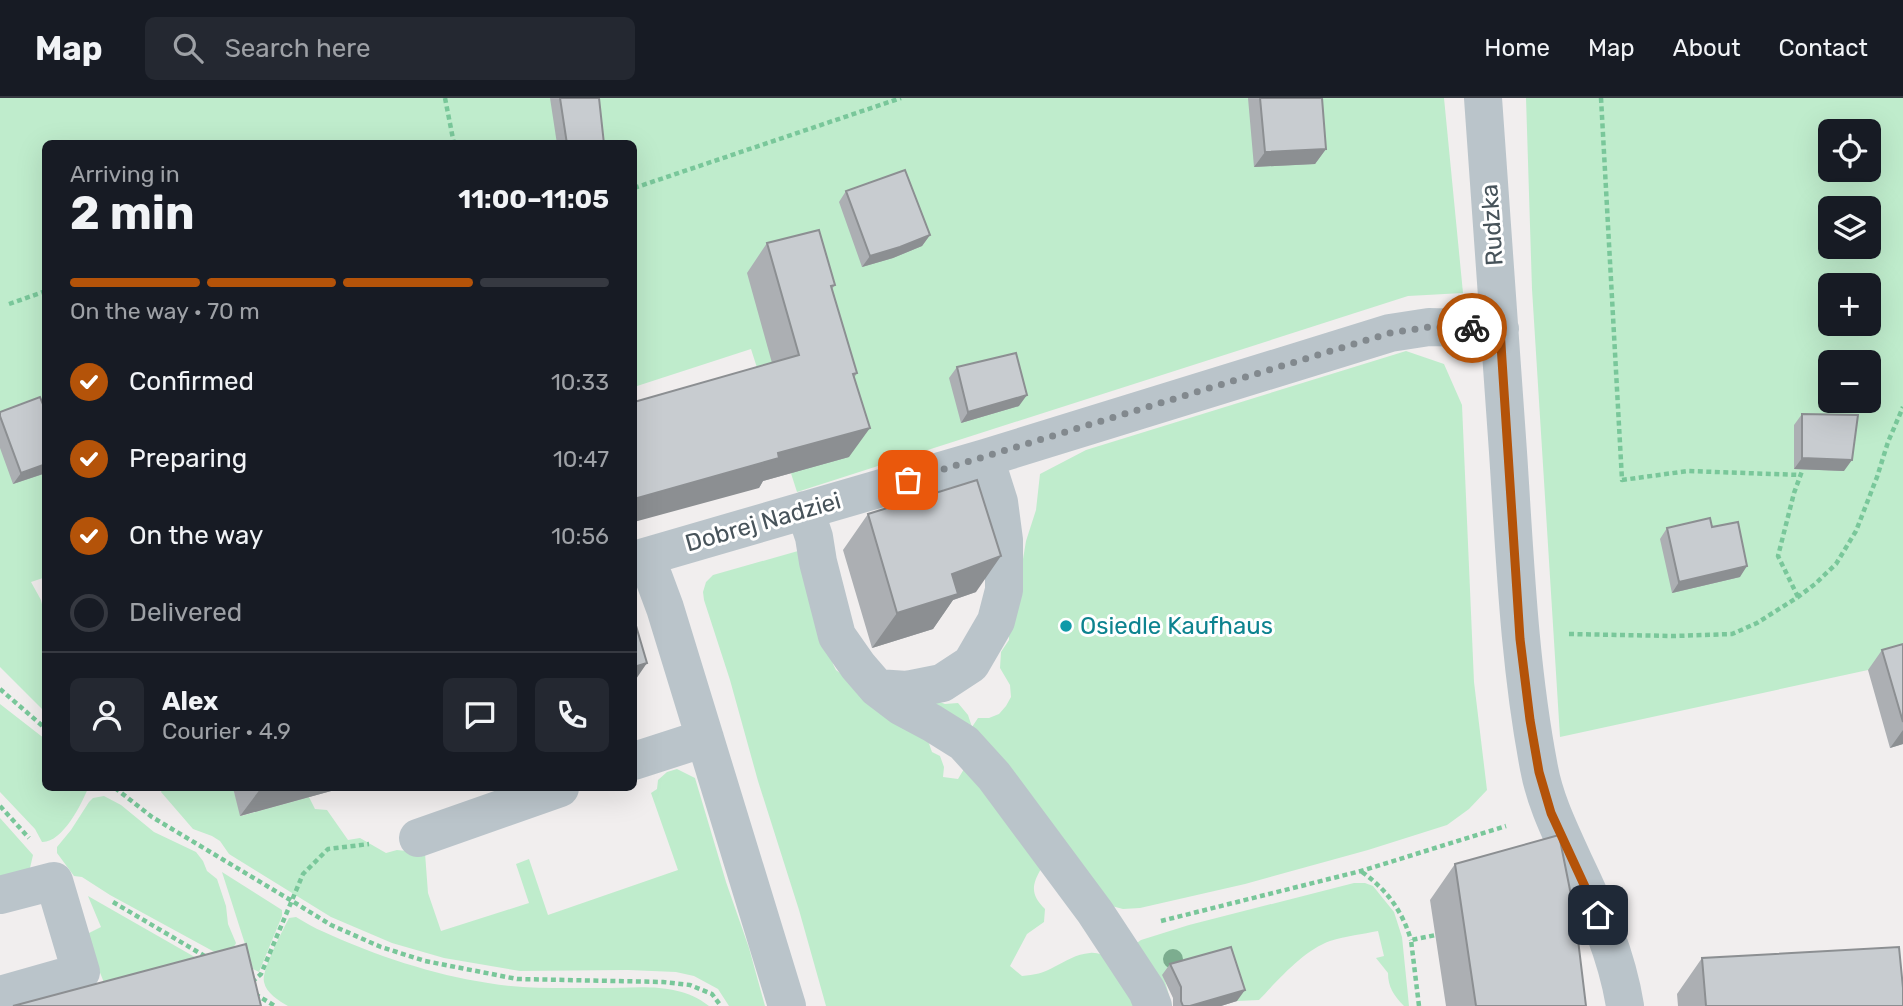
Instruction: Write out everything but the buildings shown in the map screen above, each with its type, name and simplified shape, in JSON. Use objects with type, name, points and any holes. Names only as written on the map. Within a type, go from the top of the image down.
[{"type":"street","name":"Rudzka","points":[[1483,98],[1520,639],[1530,720],[1539,772],[1551,813],[1613,953],[1626,1006]]},
{"type":"street","name":"Dobrej Nadziei","points":[[640,559],[985,458],[1390,333],[1429,327],[1500,329]]},
{"type":"street","points":[[877,688],[907,690],[942,683],[971,664],[996,621],[1004,590],[1004,540],[999,502],[985,458]]},
{"type":"street","points":[[805,510],[837,636],[858,666],[877,688],[902,707],[964,743],[994,776],[1101,922],[1147,991],[1153,1006]]},
{"type":"street","points":[[640,559],[665,608],[788,1006]]},
{"type":"street","points":[[637,760],[705,738]]},
{"type":"street","points":[[418,838],[551,791]]},
{"type":"street","points":[[0,895],[54,881],[81,972],[0,995]]},
{"type":"path","points":[[445,98],[453,140]]},
{"type":"path","points":[[637,187],[901,98]]},
{"type":"path","points":[[1601,98],[1622,480],[1688,471],[1802,473],[1794,493],[1779,556],[1798,597]]},
{"type":"path","points":[[9,304],[42,292]]},
{"type":"path","points":[[1520,639],[1572,633],[1674,636],[1732,634],[1757,623],[1798,597],[1836,564],[1856,531],[1903,407]]},
{"type":"path","points":[[0,689],[42,726]]},
{"type":"path","points":[[119,791],[152,817],[331,925],[381,947],[425,961],[517,979],[690,985],[712,993],[720,1006]]},
{"type":"path","points":[[0,806],[37,847]]},
{"type":"path","points":[[1101,922],[1132,925],[1160,921],[1361,871],[1551,813]]},
{"type":"path","points":[[258,1006],[252,983],[261,974],[303,874],[328,849],[418,838]]},
{"type":"path","points":[[1361,871],[1390,897],[1403,919],[1410,940],[1419,1006]]},
{"type":"path","points":[[111,901],[216,962]]},
{"type":"path","points":[[1410,940],[1436,935]]},
{"type":"path","points":[[255,994],[275,1006]]},
{"type":"green space","points":[[0,98],[1444,98],[1463,293],[1408,296],[797,492],[751,349],[637,386],[637,140],[42,140],[42,578],[31,582],[42,604],[42,709],[0,667]]},
{"type":"green space","points":[[1526,98],[1903,98],[1903,660],[1560,737],[1532,289]]},
{"type":"green space","points":[[1406,351],[1444,364],[1462,405],[1474,682],[1487,790],[1469,809],[1447,825],[1368,850],[1245,884],[1140,908],[1123,909],[1104,904],[931,699],[945,704],[958,703],[968,715],[972,727],[978,718],[999,714],[1011,697],[1010,685],[1000,668],[1001,652],[1009,640],[1009,614],[1036,510],[1040,474],[1086,450]]},
{"type":"green space","points":[[805,549],[836,670],[928,741],[932,752],[940,756],[944,767],[943,777],[958,779],[964,769],[981,781],[1041,869],[1035,880],[1034,890],[1045,909],[1044,922],[1027,934],[1010,966],[1022,976],[1026,976],[1046,971],[1080,955],[1101,954],[1112,958],[1139,1006],[826,1006],[703,592],[706,582],[713,575]]},
{"type":"green space","points":[[0,704],[42,737],[42,791],[87,791],[64,830],[49,841],[42,842],[35,829],[0,792]]},
{"type":"green space","points":[[677,769],[695,778],[765,1006],[729,1006],[718,989],[694,976],[676,972],[520,971],[444,958],[392,943],[331,917],[229,854],[220,841],[193,829],[161,792],[234,791],[241,816],[309,797],[315,809],[327,810],[348,840],[360,838],[386,853],[397,850],[425,853],[428,893],[441,931],[529,903],[516,864],[529,859],[548,915],[678,870],[651,793],[657,789],[658,780],[667,772]]},
{"type":"green space","points":[[104,796],[121,805],[154,832],[196,852],[207,871],[217,879],[226,906],[228,924],[236,943],[233,949],[220,955],[82,877],[74,876],[57,853],[57,847],[89,802],[93,798]]},
{"type":"green space","points":[[0,818],[33,855],[30,868],[0,886]]},
{"type":"green space","points":[[222,872],[282,910],[259,972],[253,969]]},
{"type":"green space","points":[[1354,883],[1373,886],[1394,912],[1402,937],[1409,1006],[1404,1006],[1395,995],[1390,987],[1388,973],[1376,958],[1384,956],[1378,931],[1320,945],[1292,966],[1259,1000],[1237,1001],[1163,974],[1172,1006],[1158,1006],[1134,945],[1141,940]]},
{"type":"green space","points":[[88,896],[200,960],[105,985],[85,935],[101,927]]},
{"type":"green space","points":[[296,917],[320,930],[384,956],[467,979],[528,987],[669,989],[683,992],[709,1006],[288,1006],[270,993],[265,986],[264,977],[273,950],[289,918]]},
{"type":"way so far","points":[[908,480],[1390,333],[1429,327],[1472,328]]},
{"type":"place","name":"Osiedle Kaufhaus","points":[[1066,626]]},
{"type":"route","points":[[1472,328],[1500,329],[1520,639],[1539,772],[1551,813],[1598,915]]}]
